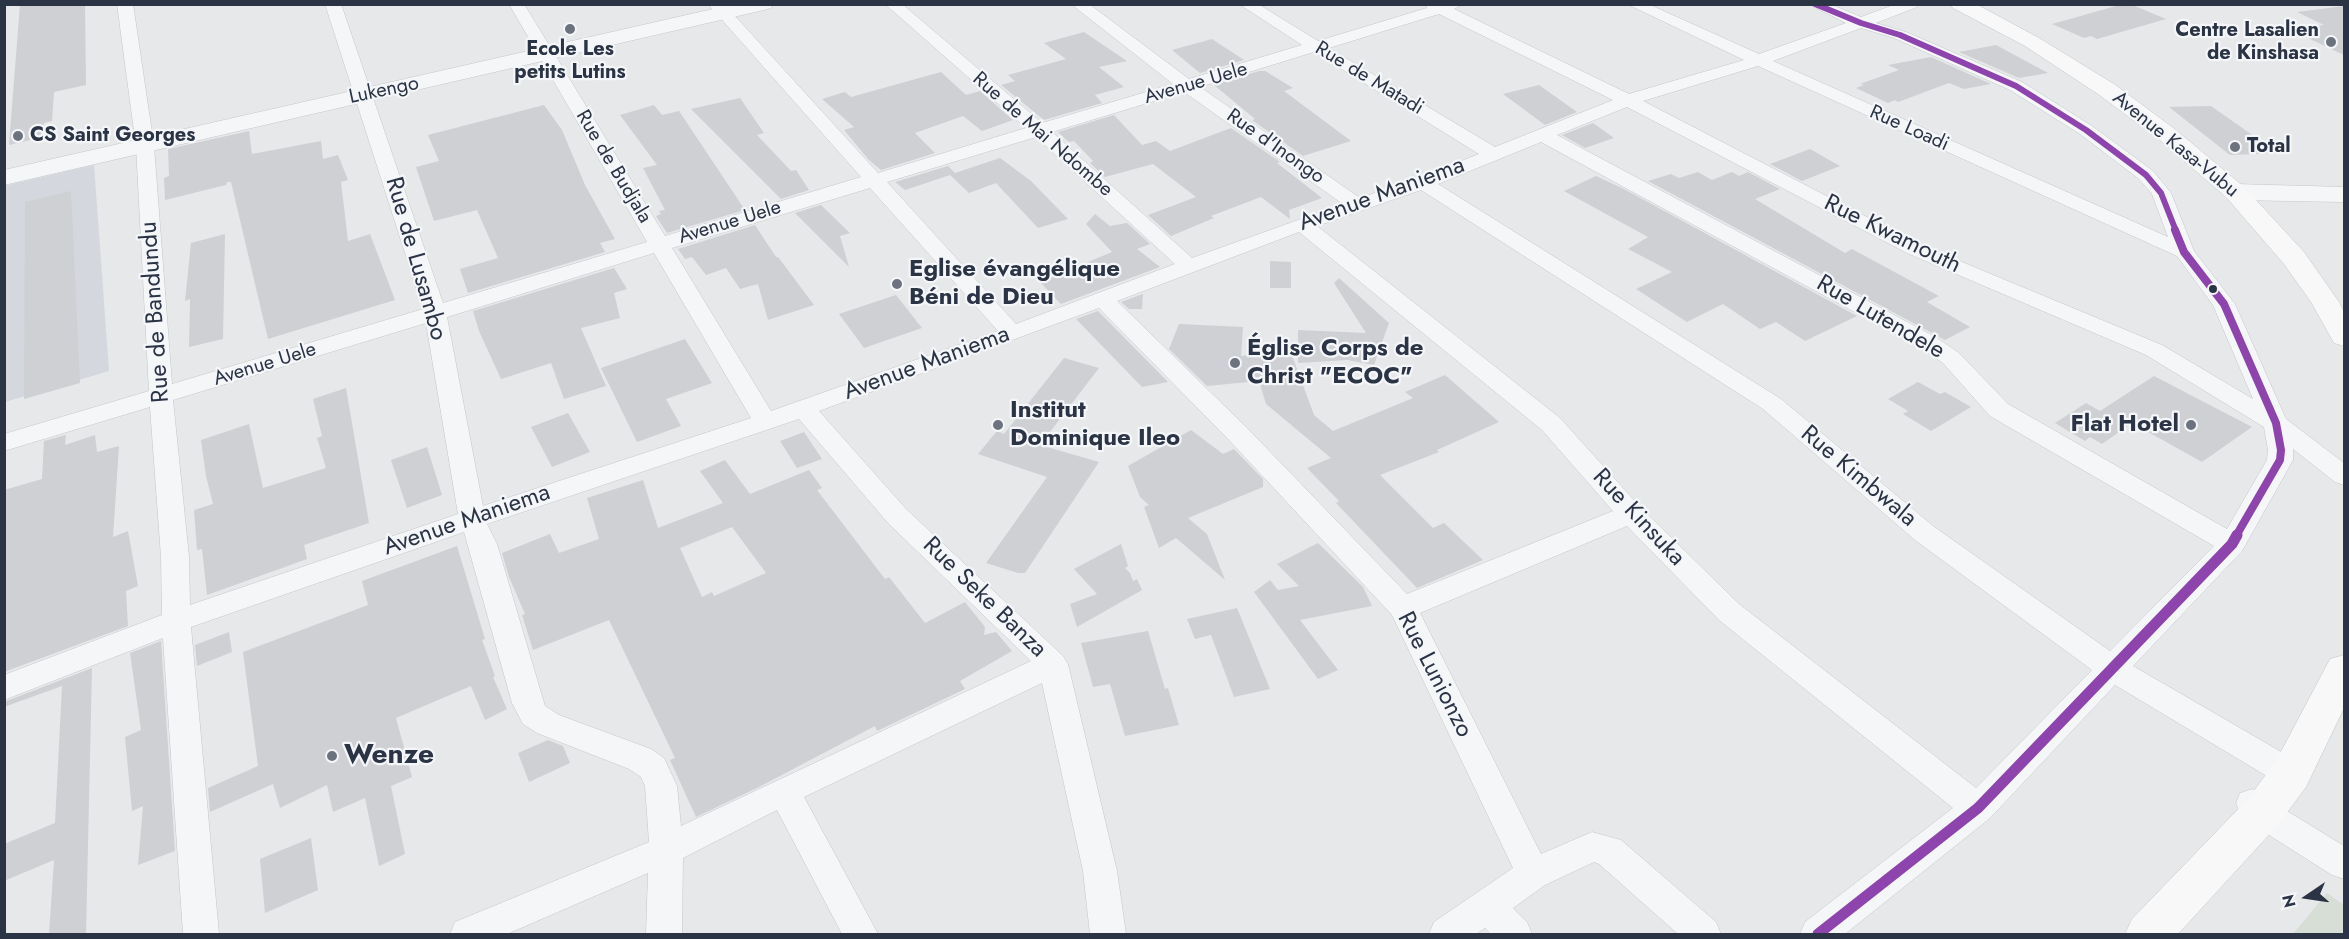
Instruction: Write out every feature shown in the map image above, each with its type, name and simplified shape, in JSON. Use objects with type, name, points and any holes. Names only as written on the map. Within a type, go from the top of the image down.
[{"type":"main road","name":"Avenue Kasa-Vubu","points":[[1960,4],[2032,42],[2106,89],[2168,135],[2235,192],[2294,258],[2325,302],[2344,337]]},
{"type":"main road","points":[[2148,934],[2257,808],[2291,774],[2344,670]]},
{"type":"street","name":"Rue de Bandundu","points":[[126,4],[145,146],[160,397],[175,557],[176,621],[201,934]]},
{"type":"street","name":"Rue de Lusambo","points":[[333,4],[435,313],[472,519],[483,544],[527,702],[534,715],[548,724],[640,759],[653,768],[661,786],[666,850],[664,934]]},
{"type":"street","name":"Rue de Budjala","points":[[516,4],[765,422]]},
{"type":"street","name":"Lukengo","points":[[4,178],[364,95],[546,56],[719,9],[764,4]]},
{"type":"street","name":"Rue de Mai Ndombe","points":[[892,4],[1038,129],[1189,266]]},
{"type":"street","name":"Rue d'Inongo","points":[[1078,4],[1188,87],[1356,204]]},
{"type":"street","name":"Rue de Matadi","points":[[1246,4],[1493,154]]},
{"type":"street","name":"Rue Loadi","points":[[1634,4],[2184,252]]},
{"type":"street","points":[[1815,4],[1861,23],[1900,35],[2016,86],[2062,113],[2126,158],[2146,175],[2161,193],[2184,252],[2224,304],[2276,423],[2280,460],[2232,544],[1978,808],[1818,934]]},
{"type":"street","name":"Avenue Maniema","points":[[4,688],[176,621],[472,519],[765,422],[1104,300],[1356,204],[1423,183],[1628,100],[1757,61],[1912,4]]},
{"type":"street","name":"Avenue Uele","points":[[4,443],[1038,129],[1188,87],[1443,6]]},
{"type":"street","name":"Rue Kwamouth","points":[[1443,6],[1914,249],[2154,350],[2276,423],[2344,476]]},
{"type":"street","points":[[719,9],[1012,333]]},
{"type":"street","name":"Rue Lutendele","points":[[1541,134],[1929,343],[1951,358],[1999,410],[2232,544]]},
{"type":"street","name":"Rue Kimbwala","points":[[1423,183],[1772,404],[1924,533],[2112,668],[2291,774]]},
{"type":"street","points":[[2235,192],[2344,195]]},
{"type":"street","name":"Rue Kinsuka","points":[[1302,224],[1551,424],[1631,514],[1728,612],[1978,808]]},
{"type":"street","name":"Rue Lunionzo","points":[[1104,300],[1239,435],[1403,609],[1533,874]]},
{"type":"street","name":"Rue Seke Banza","points":[[803,408],[897,516],[1053,664],[1100,871],[1108,934]]},
{"type":"street","points":[[1403,609],[1631,514]]},
{"type":"street","points":[[468,934],[666,850],[784,791],[1053,664]]},
{"type":"street","points":[[784,791],[860,934]]},
{"type":"street","points":[[2257,808],[2344,864]]},
{"type":"street","points":[[1447,934],[1533,874],[1592,846],[1610,852],[1703,934]]},
{"type":"street","points":[[1488,906],[1514,934]]},
{"type":"shaded area","points":[[94,165],[109,371],[5,402],[4,186]]},
{"type":"shaded area","points":[[2327,893],[2344,905],[2344,934],[2293,934]]},
{"type":"building","points":[[20,4],[85,4],[86,85],[54,92],[52,121],[44,123],[43,137],[9,145]]},
{"type":"building","points":[[2130,4],[2166,19],[2097,39],[2091,36],[2084,38],[2052,24]]},
{"type":"building","name":"Centre Lasalien de Kinshasa","points":[[2344,6],[2344,55],[2291,30],[2324,25],[2297,12]]},
{"type":"building","points":[[1084,32],[1127,61],[1099,67],[1124,87],[1095,95],[1102,103],[1044,120],[1001,85],[1015,81],[1008,75],[1066,59],[1044,43]]},
{"type":"building","points":[[1212,39],[1244,60],[1200,73],[1172,50]]},
{"type":"building","points":[[1996,45],[2048,73],[2019,78],[1959,52]]},
{"type":"building","points":[[1931,57],[1991,84],[1964,89],[1949,83],[1898,102],[1895,100],[1888,103],[1856,88],[1864,85],[1860,84],[1899,70],[1888,65]]},
{"type":"building","points":[[1265,71],[1293,88],[1284,91],[1351,141],[1303,156],[1252,120],[1255,119],[1214,85]]},
{"type":"building","points":[[941,72],[966,95],[980,91],[1013,120],[982,131],[963,116],[915,133],[935,153],[881,170],[869,160],[844,130],[854,127],[822,99],[845,92],[851,97]]},
{"type":"building","points":[[1539,85],[1577,112],[1545,125],[1503,94]]},
{"type":"building","points":[[740,98],[764,133],[757,135],[791,171],[796,170],[809,190],[781,199],[691,109]]},
{"type":"building","points":[[544,105],[562,130],[585,185],[615,239],[600,243],[605,252],[468,293],[460,269],[498,258],[477,210],[434,221],[416,167],[439,161],[428,135]]},
{"type":"building","points":[[654,105],[662,115],[679,111],[745,210],[667,233],[656,216],[661,214],[659,211],[665,210],[643,168],[657,165],[620,115]]},
{"type":"building","points":[[2211,106],[2278,153],[2230,155],[2169,107]]},
{"type":"building","points":[[1114,115],[1142,145],[1156,141],[1170,151],[1231,128],[1280,162],[1277,163],[1322,198],[1289,210],[1290,219],[1261,197],[1211,216],[1214,218],[1171,236],[1148,215],[1196,197],[1153,164],[1105,177],[1090,163],[1093,161],[1074,141],[1069,142],[1058,132]]},
{"type":"building","points":[[1593,123],[1614,138],[1585,148],[1562,135]]},
{"type":"building","points":[[249,131],[252,154],[321,141],[323,159],[338,155],[348,180],[341,182],[348,241],[370,234],[395,300],[268,339],[231,182],[165,200],[164,178],[169,176],[168,149]]},
{"type":"building","points":[[1810,149],[1840,166],[1802,181],[1770,164]]},
{"type":"building","points":[[1000,158],[1031,181],[1068,219],[1038,228],[996,183],[969,193],[950,175],[905,190],[895,182],[948,166],[955,173]]},
{"type":"building","points":[[1698,172],[1712,180],[1732,172],[1739,176],[1748,172],[1780,189],[1755,199],[1845,253],[1852,249],[1939,296],[1927,302],[1970,327],[1945,340],[1648,181],[1671,174],[1679,178]]},
{"type":"building","points":[[1596,176],[1857,316],[1805,341],[1776,322],[1760,329],[1723,304],[1687,322],[1636,289],[1672,272],[1628,249],[1648,237],[1564,191]]},
{"type":"building","points":[[71,191],[80,383],[24,399],[25,202]]},
{"type":"building","points":[[821,205],[850,233],[840,236],[849,267],[795,213]]},
{"type":"building","points":[[1095,214],[1110,226],[1127,223],[1150,244],[1137,249],[1160,267],[1061,304],[1040,282],[1112,252],[1086,224]]},
{"type":"building","points":[[755,225],[776,257],[814,305],[768,320],[758,284],[740,289],[726,268],[706,275],[692,257],[685,259],[678,249]]},
{"type":"building","points":[[225,234],[223,339],[189,347],[190,299],[185,301],[191,243]]},
{"type":"building","points":[[1270,261],[1291,262],[1291,288],[1270,288]]},
{"type":"building","points":[[614,268],[627,289],[614,293],[620,318],[581,328],[606,386],[564,399],[551,363],[501,379],[479,331],[473,311]]},
{"type":"building","points":[[1339,278],[1389,323],[1374,365],[1347,360],[1298,363],[1298,330],[1366,333],[1334,283]]},
{"type":"building","points":[[1143,294],[1142,309],[1129,309],[1121,302]]},
{"type":"building","points":[[896,295],[922,328],[864,348],[839,314]]},
{"type":"building","points":[[1098,311],[1168,382],[1142,387],[1076,319]]},
{"type":"building","points":[[1179,324],[1243,327],[1241,356],[1290,350],[1314,415],[1333,431],[1413,398],[1405,392],[1445,375],[1499,422],[1437,450],[1439,452],[1380,475],[1433,528],[1444,523],[1483,560],[1417,588],[1336,503],[1339,501],[1307,468],[1331,458],[1266,404],[1259,381],[1207,386],[1169,349]]},
{"type":"building","points":[[685,339],[712,383],[666,399],[681,426],[637,442],[601,368]]},
{"type":"building","points":[[1064,358],[1099,368],[1040,445],[1099,462],[1025,573],[1018,573],[986,563],[1047,477],[978,454],[997,431],[1004,434]]},
{"type":"building","points":[[2154,376],[2252,427],[2202,462],[2132,423],[2102,444],[2090,437],[2085,441],[2055,423],[2086,403],[2100,411]]},
{"type":"building","points":[[1918,382],[1940,394],[1945,392],[1971,407],[1931,431],[1903,414],[1908,411],[1888,399]]},
{"type":"building","points":[[346,388],[369,523],[304,545],[307,559],[207,595],[202,549],[197,550],[194,510],[213,504],[201,440],[249,424],[263,488],[326,468],[317,438],[322,436],[313,399]]},
{"type":"building","points":[[568,413],[590,452],[552,467],[531,427]]},
{"type":"building","points":[[1191,430],[1223,454],[1234,449],[1263,479],[1263,487],[1188,518],[1207,534],[1225,580],[1176,538],[1159,548],[1144,507],[1149,505],[1140,497],[1128,466]]},
{"type":"building","points":[[804,432],[822,459],[797,468],[780,441]]},
{"type":"building","points":[[66,435],[65,445],[95,435],[97,452],[119,446],[113,537],[128,531],[138,586],[126,591],[128,626],[4,672],[4,490],[42,479],[44,441]]},
{"type":"building","points":[[427,447],[442,495],[407,508],[391,460]]},
{"type":"building","points":[[725,460],[750,494],[809,470],[822,488],[817,490],[885,579],[889,577],[925,623],[965,602],[985,627],[984,635],[996,632],[1012,651],[960,681],[965,689],[877,731],[875,726],[759,787],[696,817],[670,760],[675,758],[609,620],[533,650],[522,615],[525,614],[509,577],[502,553],[550,534],[559,553],[599,539],[587,498],[643,480],[658,528],[723,503],[700,471]],"holes":[[[732,527],[766,573],[714,596],[712,592],[702,597],[680,548]]]},
{"type":"building","points":[[1318,543],[1363,587],[1372,606],[1300,620],[1338,670],[1318,679],[1254,592],[1270,580],[1278,590],[1299,586],[1277,564]]},
{"type":"building","points":[[1121,544],[1128,566],[1125,568],[1133,581],[1137,579],[1142,590],[1077,627],[1070,604],[1097,594],[1074,569]]},
{"type":"building","points":[[457,546],[485,639],[482,640],[495,676],[493,677],[507,709],[485,720],[471,686],[396,718],[412,777],[391,786],[405,854],[379,866],[365,798],[333,812],[327,785],[280,808],[273,784],[210,812],[208,788],[258,766],[243,652],[368,605],[362,581]]},
{"type":"building","points":[[1237,608],[1270,689],[1234,697],[1211,635],[1195,639],[1187,619]]},
{"type":"building","points":[[1148,631],[1165,689],[1168,688],[1179,725],[1125,736],[1110,684],[1093,687],[1081,643]]},
{"type":"building","points":[[229,632],[232,652],[197,666],[195,645]]},
{"type":"building","points":[[161,641],[175,851],[138,865],[143,806],[132,811],[125,737],[141,730],[130,653]]},
{"type":"building","points":[[92,668],[86,934],[49,934],[54,860],[4,881],[4,844],[55,823],[62,686],[4,707],[4,702]]},
{"type":"building","points":[[548,740],[563,746],[570,763],[529,782],[518,753]]},
{"type":"building","points":[[311,838],[318,890],[265,913],[260,859]]},
{"type":"transit line","points":[[1815,4],[1861,23],[1900,35],[2016,86],[2086,130],[2146,175],[2161,193],[2184,252],[2224,304],[2276,423],[2281,450],[2280,460],[2232,544],[1978,808],[1818,934]]},
{"type":"place","name":"Ecole Les petits Lutins","points":[[570,29]]},
{"type":"place","name":"Centre Lasalien de Kinshasa","points":[[2331,42]]},
{"type":"place","name":"CS Saint Georges","points":[[18,136]]},
{"type":"place","name":"Total","points":[[2235,147]]},
{"type":"place","name":"Eglise évangélique Béni de Dieu","points":[[897,284]]},
{"type":"place","name":"Église Corps de Christ \"ECOC\"","points":[[1235,363]]},
{"type":"place","name":"Institut Dominique Ileo","points":[[998,425]]},
{"type":"place","name":"Flat Hotel","points":[[2191,425]]},
{"type":"place","name":"Wenze","points":[[332,756]]}]
